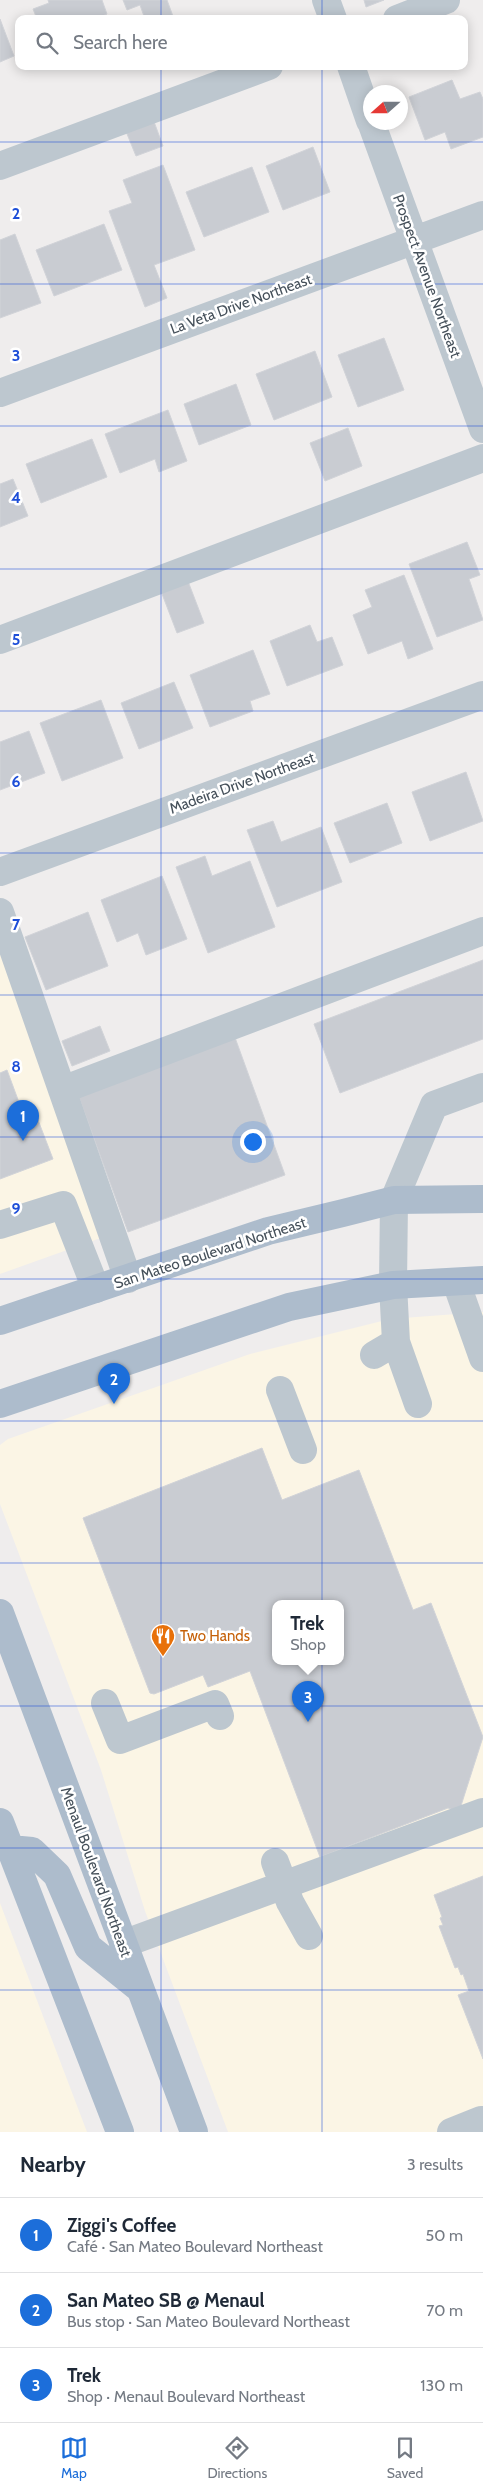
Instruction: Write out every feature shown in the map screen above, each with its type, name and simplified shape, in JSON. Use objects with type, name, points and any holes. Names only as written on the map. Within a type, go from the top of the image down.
[{"type":"main road","name":"San Mateo Boulevard Northeast","points":[[0,1321],[268,1232],[394,1200],[483,1199]]},
{"type":"main road","points":[[0,1404],[289,1307],[393,1285],[483,1280]]},
{"type":"main road","name":"Menaul Boulevard Northeast","points":[[0,1612],[194,2132]]},
{"type":"main road","points":[[0,1822],[5,1851],[120,2132]]},
{"type":"main road","points":[[5,1851],[32,1851],[57,1875],[88,1947],[140,1989]]},
{"type":"street","points":[[326,0],[332,15]]},
{"type":"street","points":[[407,15],[446,0]]},
{"type":"street","points":[[0,166],[258,70]]},
{"type":"street","name":"Prospect Avenue Northeast","points":[[352,70],[363,100]]},
{"type":"street","name":"Prospect Avenue Northeast","points":[[374,130],[483,429]]},
{"type":"street","name":"La Veta Drive Northeast","points":[[0,394],[483,215]]},
{"type":"street","points":[[0,640],[483,458]]},
{"type":"street","name":"Madeira Drive Northeast","points":[[0,872],[483,694]]},
{"type":"street","points":[[0,912],[128,1279]]},
{"type":"street","points":[[62,1090],[483,931]]},
{"type":"street","points":[[418,1404],[385,1348],[393,1285],[394,1200],[434,1105],[483,1087]]},
{"type":"street","points":[[0,1225],[63,1205],[96,1289]]},
{"type":"street","points":[[456,1282],[483,1358]]},
{"type":"street","points":[[280,1390],[303,1450]]},
{"type":"street","points":[[104,1703],[120,1740],[138,1740],[215,1704],[220,1716]]},
{"type":"street","points":[[123,1944],[199,1904],[279,1874],[483,1812]]},
{"type":"street","points":[[279,1874],[309,1936]]},
{"type":"street","points":[[451,2132],[481,2120]]},
{"type":"shaded area","points":[[0,946],[109,1235],[0,1274]]},
{"type":"shaded area","points":[[483,1312],[483,2132],[228,2132],[145,1911],[101,1770],[0,1504],[0,1445],[8,1439],[250,1354],[390,1319]]},
{"type":"shaded area","points":[[0,1903],[87,2132],[0,2132]]},
{"type":"building","points":[[48,0],[102,0],[107,14],[35,15],[33,9],[49,3]]},
{"type":"building","points":[[123,0],[167,0],[173,15],[144,15],[140,5],[127,10]]},
{"type":"building","points":[[364,0],[384,0],[366,7]]},
{"type":"building","points":[[0,19],[14,56],[0,62]]},
{"type":"building","points":[[452,80],[460,99],[480,92],[483,99],[483,137],[451,149],[445,132],[425,140],[409,97]]},
{"type":"building","points":[[153,119],[163,146],[136,156],[125,129]]},
{"type":"building","points":[[313,147],[330,192],[283,210],[266,166]]},
{"type":"building","points":[[163,165],[195,250],[154,265],[167,298],[145,307],[109,211],[132,203],[123,180]]},
{"type":"building","points":[[252,167],[269,212],[204,237],[186,192]]},
{"type":"building","points":[[104,224],[122,270],[54,296],[36,250]]},
{"type":"building","points":[[15,234],[41,303],[0,318],[0,240]]},
{"type":"building","points":[[384,338],[404,390],[358,407],[338,355]]},
{"type":"building","points":[[315,351],[332,397],[274,420],[256,374]]},
{"type":"building","points":[[236,384],[251,425],[199,445],[184,404]]},
{"type":"building","points":[[168,410],[187,461],[159,472],[155,459],[120,473],[105,434]]},
{"type":"building","points":[[348,428],[362,466],[325,481],[310,443]]},
{"type":"building","points":[[92,439],[107,477],[41,503],[26,464]]},
{"type":"building","points":[[13,479],[28,516],[0,527],[0,484]]},
{"type":"building","points":[[467,542],[480,575],[469,579],[483,620],[437,637],[409,564]]},
{"type":"building","points":[[404,575],[433,649],[408,659],[402,641],[368,654],[353,615],[372,607],[365,590]]},
{"type":"building","points":[[186,576],[204,623],[177,633],[159,586]]},
{"type":"building","points":[[310,625],[317,642],[332,637],[343,665],[287,686],[270,641]]},
{"type":"building","points":[[253,650],[270,694],[250,701],[253,711],[210,727],[190,675]]},
{"type":"building","points":[[174,682],[193,728],[139,749],[121,703]]},
{"type":"building","points":[[101,700],[123,758],[62,781],[40,723]]},
{"type":"building","points":[[29,731],[45,773],[0,790],[0,742]]},
{"type":"building","points":[[466,772],[483,821],[430,841],[412,792]]},
{"type":"building","points":[[387,803],[402,843],[350,863],[334,823]]},
{"type":"building","points":[[273,821],[281,842],[321,827],[342,882],[277,907],[247,830]]},
{"type":"building","points":[[205,856],[212,876],[250,861],[275,927],[208,953],[176,867]]},
{"type":"building","points":[[162,876],[187,939],[146,955],[138,933],[117,942],[101,900]]},
{"type":"building","points":[[88,912],[108,966],[46,990],[25,937]]},
{"type":"building","points":[[483,960],[483,1039],[340,1093],[314,1024]]},
{"type":"building","points":[[100,1026],[110,1051],[72,1066],[62,1041]]},
{"type":"building","points":[[233,1032],[285,1175],[128,1232],[76,1089]]},
{"type":"building","points":[[7,1070],[27,1124],[38,1120],[53,1159],[0,1179],[0,1073]]},
{"type":"building","points":[[262,1448],[282,1500],[359,1470],[413,1610],[431,1603],[483,1737],[459,1812],[448,1808],[320,1857],[250,1671],[208,1687],[203,1675],[154,1694],[150,1693],[83,1518]]},
{"type":"building","points":[[483,1876],[483,2059],[458,1995],[469,1991],[463,1974],[461,1975],[458,1967],[455,1968],[439,1926],[443,1925],[440,1918],[442,1917],[434,1895]]},
{"type":"place","name":"Ziggi's Coffee","points":[[23,1141]]},
{"type":"place","name":"San Mateo SB @ Menaul","points":[[114,1404]]},
{"type":"place","name":"Two Hands","points":[[163,1657]]},
{"type":"place","name":"Trek","points":[[308,1722]]}]
